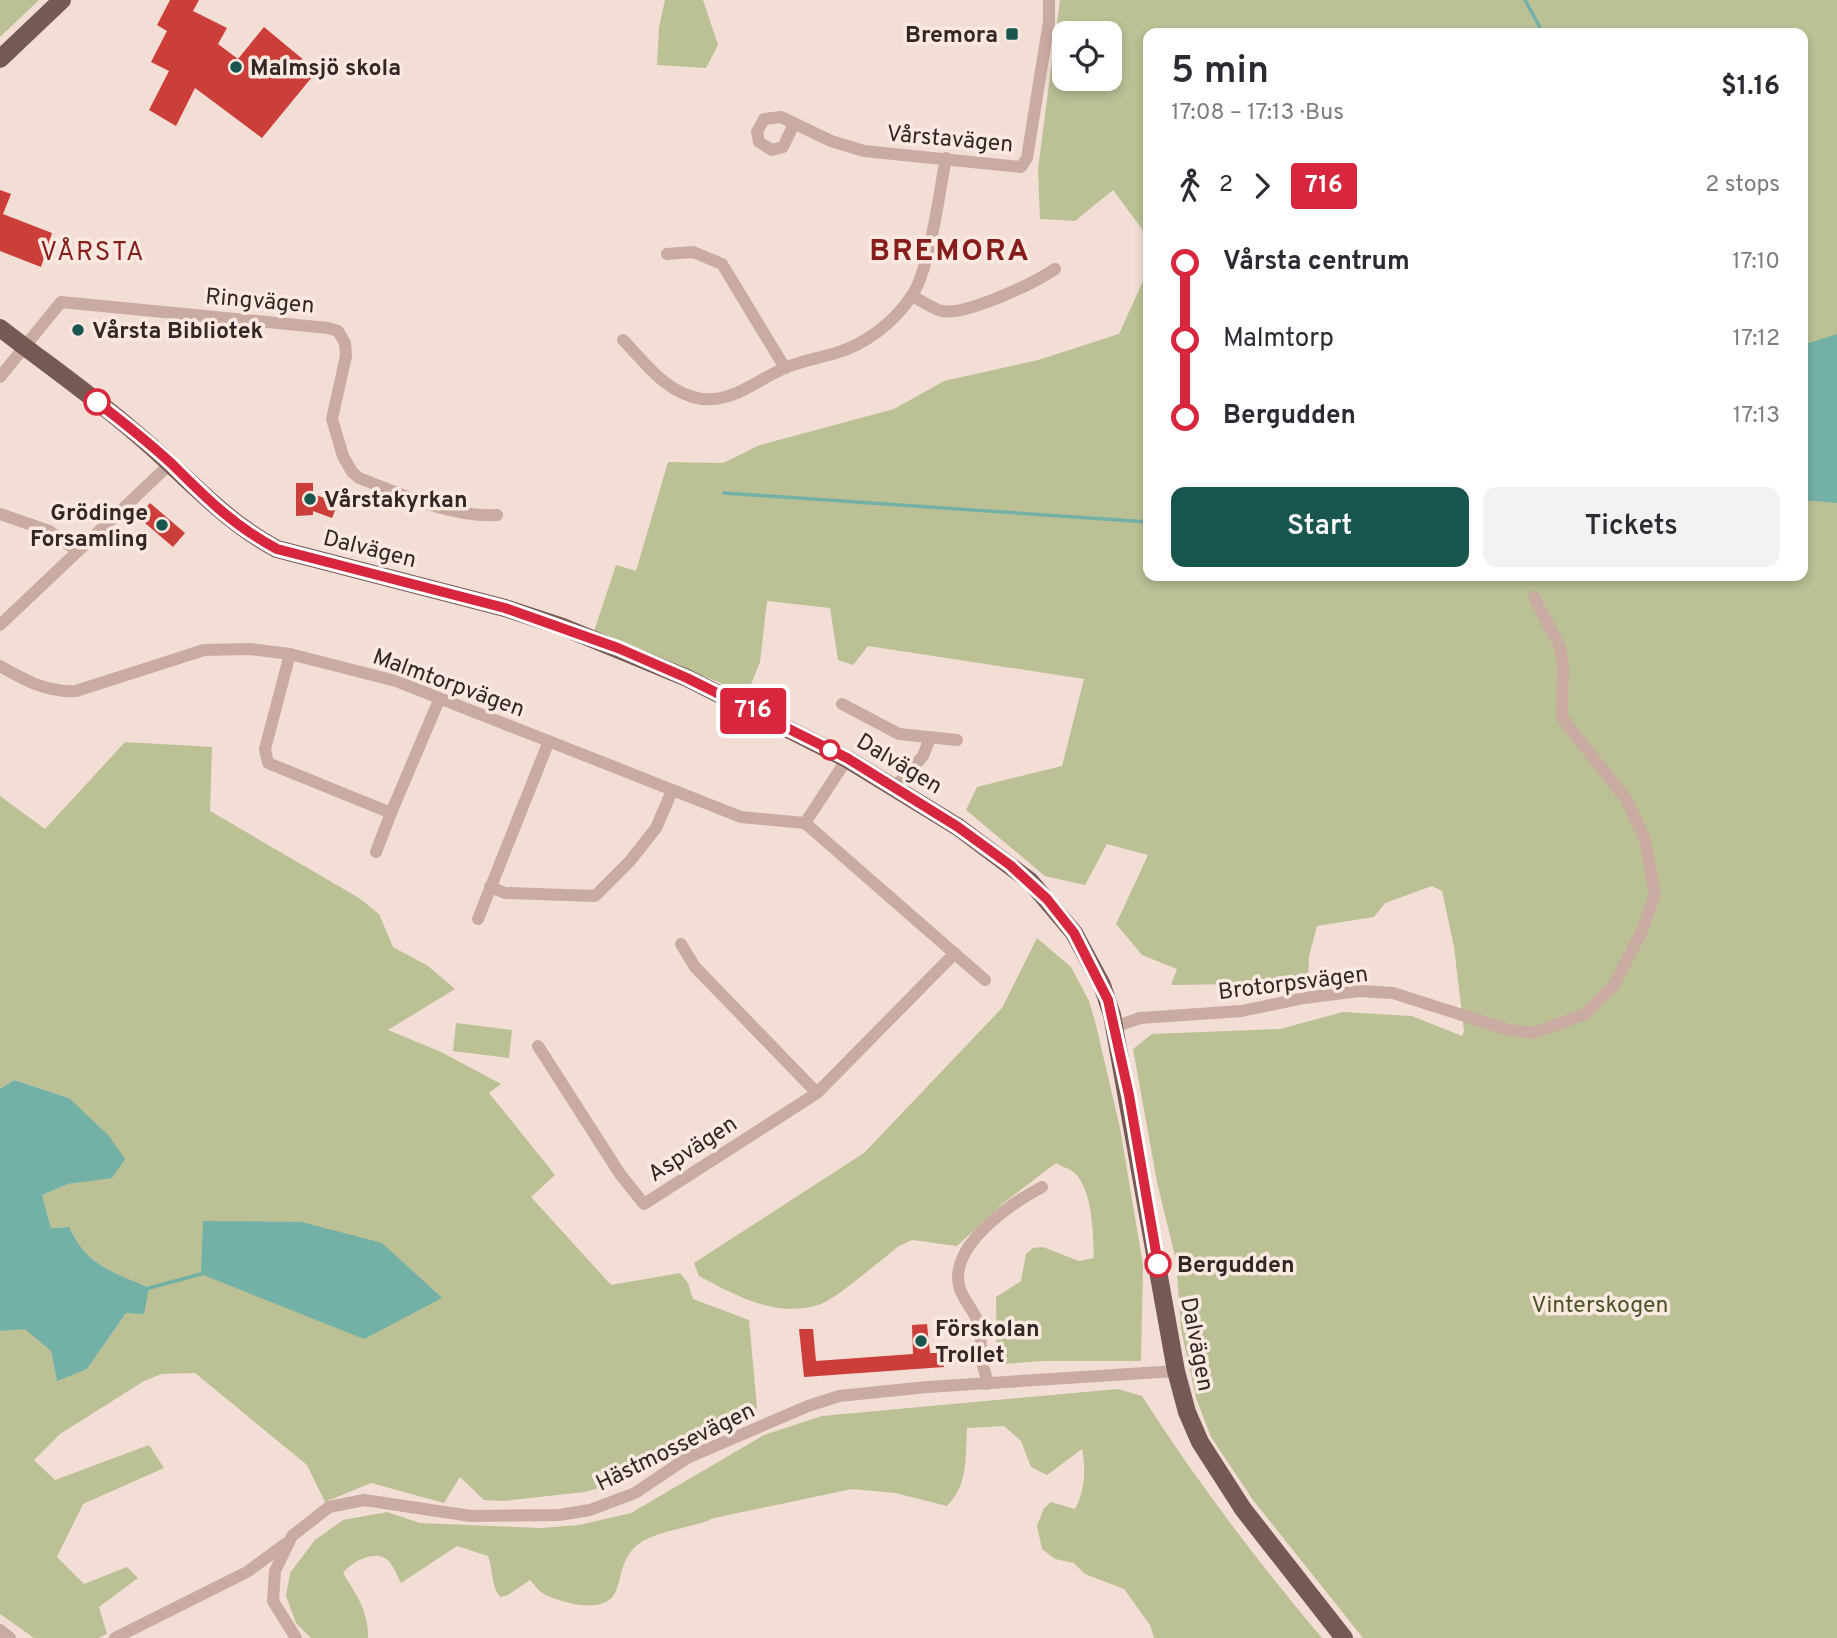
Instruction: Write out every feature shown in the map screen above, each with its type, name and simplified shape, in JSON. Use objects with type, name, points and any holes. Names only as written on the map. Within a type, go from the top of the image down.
[{"type":"main road","points":[[0,58],[62,0]]},
{"type":"main road","name":"Dalvägen","points":[[0,328],[131,428],[171,463],[214,507],[277,549],[505,608],[563,628],[687,678],[847,758],[895,787],[1010,865],[1047,899],[1085,951],[1108,1000],[1129,1095],[1176,1371],[1187,1412],[1200,1442],[1243,1509],[1344,1638]]},
{"type":"street","name":"Vårstavägen","points":[[794,124],[831,141],[864,151],[1021,167],[1027,158],[1049,21],[1049,0]]},
{"type":"street","points":[[622,340],[658,379],[678,392],[702,399],[734,396],[785,368],[864,342],[888,322],[912,296],[929,245],[946,158]]},
{"type":"street","points":[[667,254],[693,252],[722,264],[785,368]]},
{"type":"street","points":[[912,296],[941,311],[960,311],[1038,281],[1055,269]]},
{"type":"street","name":"Ringvägen","points":[[25,347],[61,302],[297,323],[338,331],[345,343],[346,356],[332,419],[343,456],[352,472],[359,478],[459,512],[481,516],[496,515]]},
{"type":"street","points":[[0,377],[25,347]]},
{"type":"street","points":[[0,625],[171,463]]},
{"type":"street","points":[[0,514],[49,531],[78,551]]},
{"type":"street","name":"Brotorpsvägen","points":[[1114,1027],[1140,1018],[1242,1011],[1304,998],[1359,991],[1393,993],[1510,1030],[1534,1033],[1585,1014],[1614,985],[1641,933],[1655,895],[1645,839],[1626,799],[1562,718],[1563,674],[1560,647],[1534,597]]},
{"type":"street","name":"Malmtorpvägen","points":[[0,666],[41,688],[60,692],[76,691],[204,650],[250,649],[290,654],[396,681],[741,817],[806,823]]},
{"type":"street","points":[[290,654],[265,749],[268,763],[391,813]]},
{"type":"street","points":[[376,852],[439,700]]},
{"type":"street","points":[[842,704],[899,734],[957,740]]},
{"type":"street","points":[[895,787],[923,756],[930,738]]},
{"type":"street","points":[[478,919],[549,741]]},
{"type":"street","points":[[847,758],[806,823],[985,980]]},
{"type":"street","points":[[490,887],[505,893],[595,896],[630,861],[656,828],[672,791]]},
{"type":"street","points":[[681,944],[695,967],[817,1093]]},
{"type":"street","name":"Aspvägen","points":[[538,1046],[612,1163],[644,1204],[817,1093],[955,953]]},
{"type":"street","points":[[987,1384],[981,1359],[979,1323],[961,1290],[958,1267],[964,1252],[978,1235],[1017,1203],[1042,1187]]},
{"type":"street","name":"Hästmossevägen","points":[[296,1638],[273,1601],[275,1571],[292,1536],[329,1507],[364,1500],[471,1516],[559,1515],[590,1510],[635,1493],[687,1458],[808,1406],[839,1396],[1176,1371]]},
{"type":"street","points":[[115,1638],[247,1572],[281,1549],[292,1536]]},
{"type":"street","points":[[0,1630],[10,1638]]},
{"type":"green space","points":[[0,0],[39,0],[0,37]]},
{"type":"green space","points":[[665,0],[703,0],[718,45],[706,68],[657,65],[659,27]]},
{"type":"green space","name":"Vinterskogen","points":[[1060,0],[1837,0],[1837,1638],[1363,1638],[1253,1500],[1211,1437],[1196,1398],[1181,1329],[1176,1260],[1157,1182],[1133,1049],[1152,1034],[1280,1029],[1343,1012],[1412,1016],[1462,1036],[1464,1031],[1454,947],[1442,891],[1432,886],[1385,903],[1374,917],[1317,926],[1309,956],[1308,983],[1171,985],[1177,969],[1142,955],[1116,924],[1148,855],[1107,844],[1085,885],[1045,876],[966,810],[977,787],[1062,766],[1084,679],[868,646],[853,665],[838,660],[830,608],[767,601],[760,662],[747,694],[594,631],[616,565],[636,571],[668,462],[723,463],[760,445],[894,409],[944,381],[1038,360],[1119,334],[1143,281],[1143,581],[1808,581],[1808,28],[1143,28],[1143,230],[1113,190],[1075,221],[1040,219],[1038,169],[1052,61],[1052,91],[1122,91],[1122,21],[1057,21]]},
{"type":"green space","points":[[125,742],[212,747],[210,811],[359,898],[379,914],[393,947],[428,966],[455,989],[388,1030],[441,1052],[501,1084],[489,1093],[555,1175],[531,1197],[611,1285],[680,1273],[688,1283],[693,1299],[749,1320],[757,1408],[745,1419],[645,1454],[607,1486],[584,1492],[503,1501],[484,1500],[460,1477],[444,1503],[371,1483],[325,1502],[307,1465],[195,1373],[162,1374],[144,1381],[60,1434],[34,1460],[55,1480],[149,1445],[164,1468],[83,1504],[57,1557],[84,1584],[127,1567],[138,1578],[99,1607],[107,1634],[98,1638],[34,1638],[0,1614],[0,1331],[25,1328],[51,1351],[57,1380],[87,1369],[126,1313],[149,1289],[102,1266],[84,1251],[69,1227],[51,1228],[42,1195],[68,1184],[112,1177],[69,1098],[14,1080],[0,1089],[0,796],[45,829]]},
{"type":"green space","points":[[1037,938],[1071,967],[1089,1001],[1096,1025],[1120,1128],[1143,1265],[1141,1361],[1044,1361],[1003,1364],[997,1358],[996,1297],[1021,1281],[1026,1254],[1033,1248],[1043,1247],[1079,1261],[1094,1258],[1089,1202],[1081,1181],[1075,1173],[1056,1163],[1001,1205],[957,1246],[912,1240],[899,1246],[821,1304],[789,1309],[773,1307],[743,1298],[699,1276],[694,1263],[864,1153],[1002,1008]]},
{"type":"green space","points":[[456,1023],[512,1030],[509,1058],[453,1051]]},
{"type":"green space","points":[[1118,1389],[1142,1396],[1228,1520],[1322,1638],[1154,1638],[1150,1625],[1124,1589],[1085,1574],[1074,1563],[1055,1559],[1042,1549],[1037,1526],[1044,1508],[1051,1502],[1075,1509],[1081,1495],[1084,1479],[1082,1449],[1047,1475],[1031,1467],[1021,1441],[1004,1426],[967,1428],[966,1460],[962,1479],[947,1506],[895,1493],[852,1489],[714,1518],[661,1533],[634,1548],[627,1558],[615,1593],[610,1600],[602,1604],[581,1605],[558,1600],[541,1592],[530,1580],[508,1595],[500,1597],[495,1588],[488,1556],[457,1546],[401,1583],[390,1563],[380,1556],[363,1559],[343,1573],[364,1612],[368,1638],[311,1638],[296,1623],[286,1596],[290,1573],[315,1540],[343,1520],[387,1512],[420,1523],[541,1528],[579,1525],[631,1513],[764,1435],[822,1416]]},
{"type":"water","points":[[1837,334],[1837,503],[1808,500],[1808,343]]},
{"type":"water","points":[[14,1080],[69,1098],[109,1136],[125,1159],[112,1178],[68,1184],[42,1195],[51,1228],[69,1227],[84,1251],[102,1266],[149,1288],[144,1314],[126,1313],[87,1369],[57,1381],[51,1351],[25,1329],[0,1331],[0,1089]]},
{"type":"water","points":[[203,1221],[302,1222],[382,1243],[442,1298],[364,1339],[201,1274]]},
{"type":"building","name":"Malmsjö skola","points":[[170,0],[199,0],[193,11],[227,28],[218,44],[238,59],[264,27],[317,71],[262,138],[195,88],[176,126],[149,110],[169,71],[151,62],[167,31],[157,25]]},
{"type":"building","points":[[0,190],[11,194],[3,214],[52,233],[41,267],[0,251]]},
{"type":"building","name":"Vårstakyrkan","points":[[296,483],[313,483],[313,494],[338,503],[332,518],[313,511],[313,515],[296,516]]},
{"type":"building","name":"Grödinge Forsamling","points":[[150,503],[185,533],[173,547],[138,517]]},
{"type":"building","name":"Förskolan Trollet","points":[[927,1324],[930,1353],[943,1353],[944,1367],[804,1377],[799,1329],[813,1329],[816,1361],[913,1354],[912,1325]]},
{"type":"waterway","points":[[1525,0],[1540,28]]},
{"type":"waterway","points":[[724,493],[1143,522]]},
{"type":"waterway","points":[[149,1288],[201,1274]]},
{"type":"bus line","name":"716","points":[[97,402],[171,463],[214,507],[277,549],[505,608],[618,648],[687,678],[847,758],[958,827],[1030,881],[1074,933],[1108,1000],[1129,1095],[1158,1264]]},
{"type":"place","name":"Bremora","points":[[1012,34]]},
{"type":"place","name":"Malmsjö skola","points":[[236,67]]},
{"type":"place","name":"Vårsta Bibliotek","points":[[78,330]]},
{"type":"place","name":"Vårstakyrkan","points":[[310,499]]},
{"type":"place","name":"Grödinge Forsamling","points":[[162,525]]},
{"type":"place","name":"Bergudden","points":[[1158,1264]]},
{"type":"place","name":"Förskolan Trollet","points":[[921,1341]]},
{"type":"district","name":"BREMORA","points":[[950,250]]},
{"type":"district","name":"VÅRSTA","points":[[93,251]]}]
